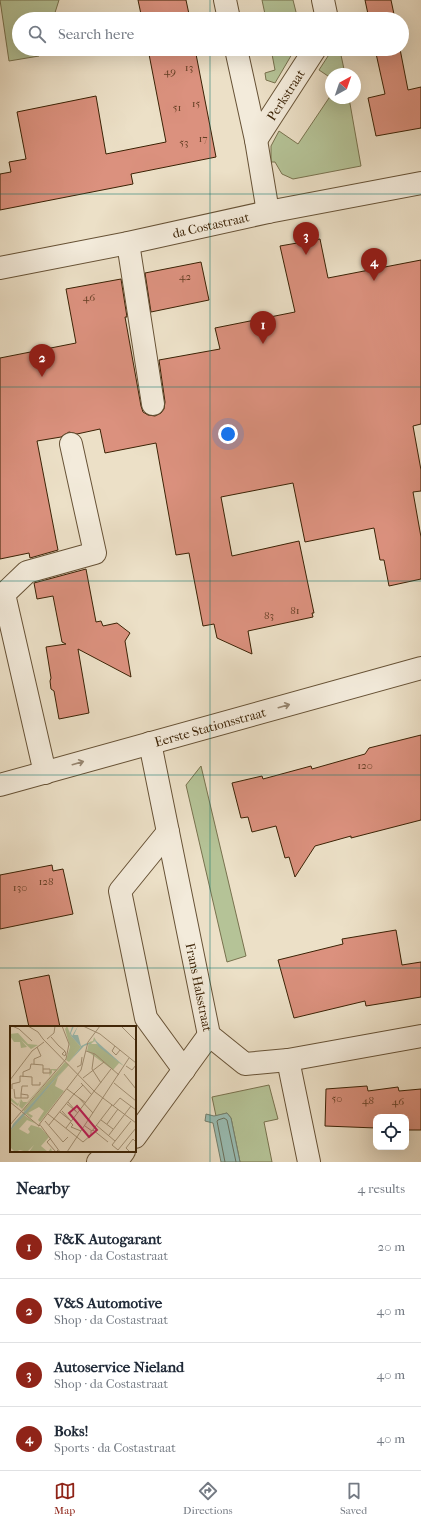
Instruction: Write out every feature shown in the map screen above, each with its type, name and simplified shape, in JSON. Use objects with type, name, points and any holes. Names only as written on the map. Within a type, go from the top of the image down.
[{"type":"street","points":[[225,0],[228,12]]},
{"type":"street","points":[[323,0],[326,12]]},
{"type":"street","name":"Perkstraat","points":[[238,56],[256,140],[268,212]]},
{"type":"street","name":"Perkstraat","points":[[256,140],[310,56]]},
{"type":"street","name":"da Costastraat","points":[[0,268],[128,243],[268,212],[421,183]]},
{"type":"street","points":[[128,243],[153,404]]},
{"type":"street","points":[[45,773],[4,594],[27,572],[95,553],[71,444]]},
{"type":"street","name":"Eerste Stationsstraat","points":[[0,785],[421,668]]},
{"type":"street","name":"Frans Halsstraat","points":[[150,743],[209,1035],[245,1064],[288,1060],[421,1036]]},
{"type":"street","points":[[168,832],[120,891],[146,1018],[184,1070]]},
{"type":"street","points":[[136,1136],[209,1035]]},
{"type":"street","points":[[288,1060],[309,1162]]},
{"type":"street","points":[[98,1162],[122,1155]]},
{"type":"green space","points":[[0,0],[59,0],[55,12],[12,12],[12,56],[39,56],[9,61]]},
{"type":"green space","points":[[262,0],[293,0],[296,12],[265,12]]},
{"type":"green space","points":[[272,56],[291,56],[275,83],[266,80],[265,73],[275,70]]},
{"type":"green space","points":[[328,56],[341,56],[344,68],[325,68],[325,74],[319,70]]},
{"type":"green space","points":[[325,104],[350,104],[361,166],[293,179],[282,174],[275,162],[271,162],[271,146],[279,131],[298,144]]},
{"type":"green space","points":[[201,766],[246,956],[227,962],[186,785]]},
{"type":"green space","points":[[269,1085],[278,1119],[264,1122],[272,1162],[240,1162],[231,1118],[227,1113],[216,1116],[212,1097]]},
{"type":"water","points":[[227,1113],[231,1118],[240,1162],[221,1162],[213,1123],[205,1121],[206,1114],[214,1116]]},
{"type":"building","points":[[138,0],[186,0],[189,12],[141,12]]},
{"type":"building","points":[[365,0],[391,0],[394,12],[368,12]]},
{"type":"building","points":[[149,56],[196,56],[216,157],[131,174],[133,184],[0,210],[0,174],[11,172],[9,162],[26,159],[17,112],[96,96],[106,154],[166,142]]},
{"type":"building","points":[[377,56],[401,56],[408,90],[421,87],[421,128],[376,136],[368,98],[385,94]]},
{"type":"building","points":[[320,239],[328,278],[421,260],[421,424],[413,426],[421,470],[421,491],[413,492],[421,537],[421,579],[389,586],[384,560],[380,560],[374,528],[305,542],[293,483],[221,497],[232,556],[299,541],[314,613],[312,613],[313,617],[248,631],[252,654],[217,638],[214,624],[203,626],[189,553],[176,555],[156,443],[105,453],[100,429],[77,434],[69,432],[61,437],[37,441],[58,550],[30,558],[29,553],[0,559],[0,358],[76,343],[66,289],[121,279],[127,317],[125,317],[141,406],[143,412],[148,415],[155,416],[161,413],[164,409],[165,402],[159,360],[220,349],[215,328],[295,312],[280,246]]},
{"type":"building","points":[[201,262],[209,300],[151,312],[145,273]]},
{"type":"building","points":[[86,569],[96,622],[101,621],[103,626],[117,623],[130,633],[125,641],[131,677],[78,649],[89,713],[59,719],[54,691],[51,689],[51,678],[46,647],[66,644],[62,642],[53,596],[37,599],[34,583]]},
{"type":"building","points":[[421,735],[421,820],[315,846],[295,877],[289,857],[285,858],[276,826],[252,832],[248,817],[241,818],[232,783],[262,776],[263,779],[311,766],[312,769],[365,754],[369,748]]},
{"type":"building","points":[[52,865],[53,871],[63,869],[73,914],[0,929],[0,875]]},
{"type":"building","points":[[396,930],[402,965],[421,962],[421,997],[366,1006],[365,1001],[294,1018],[278,960],[343,944],[342,939]]},
{"type":"building","points":[[49,975],[60,1026],[29,1026],[19,981]]},
{"type":"building","points":[[367,1086],[368,1091],[398,1087],[399,1091],[421,1089],[421,1130],[409,1130],[409,1114],[373,1114],[373,1128],[325,1126],[326,1089]]},
{"type":"place","name":"Autoservice Nieland","points":[[306,255]]},
{"type":"place","name":"Boks!","points":[[374,281]]},
{"type":"place","name":"F&K Autogarant","points":[[263,344]]},
{"type":"place","name":"V&S Automotive","points":[[42,377]]}]
